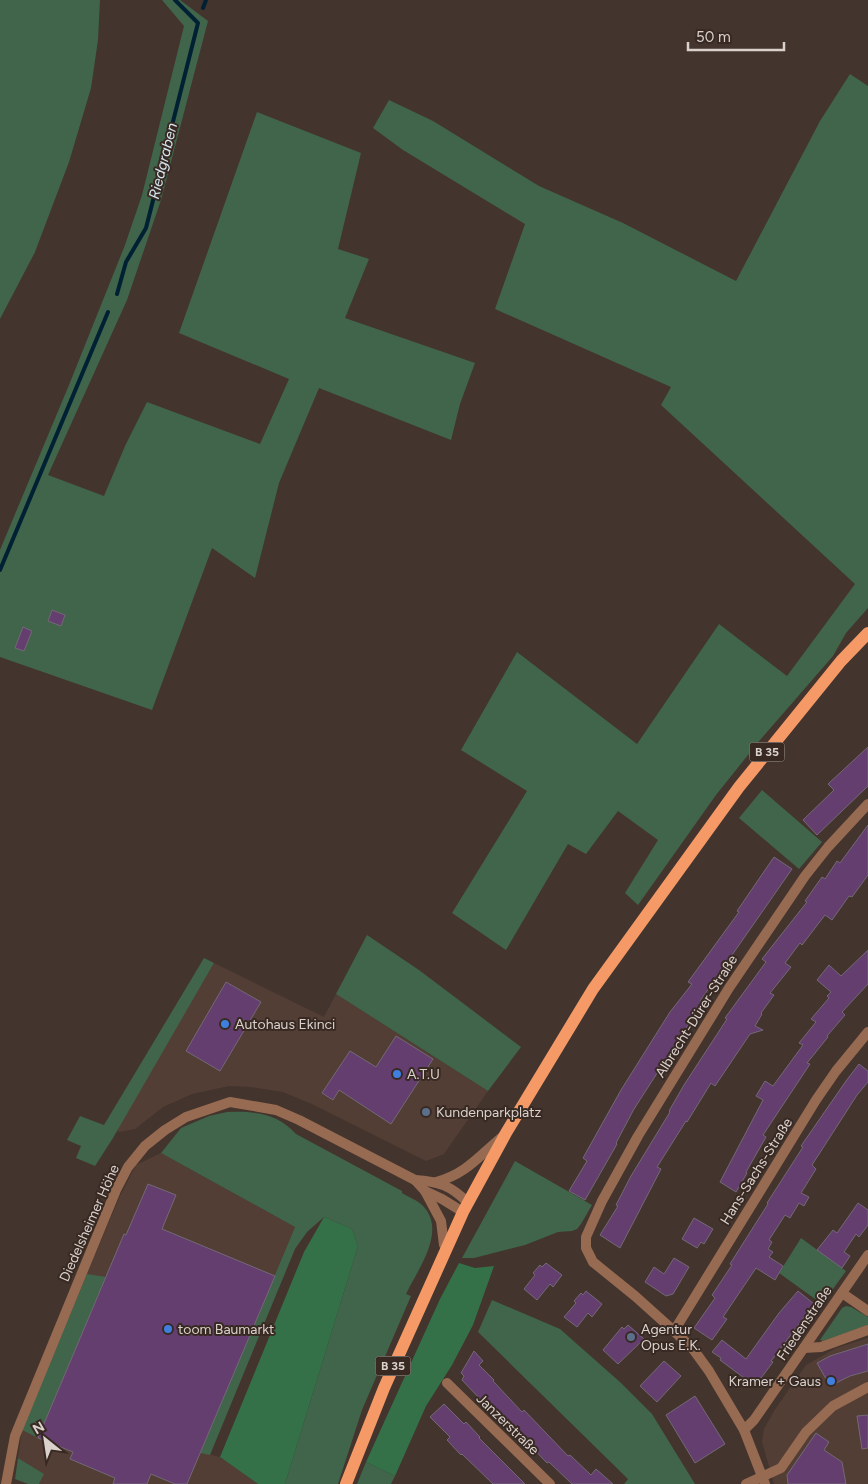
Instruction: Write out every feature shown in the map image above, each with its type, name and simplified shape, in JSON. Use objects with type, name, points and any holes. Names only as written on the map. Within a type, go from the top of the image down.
[{"type":"main road","name":"B 35","points":[[346,1484],[384,1388],[444,1248],[506,1133],[593,989],[738,787],[842,661],[868,633]]},
{"type":"street","name":"Albrecht-Dürer-Straße","points":[[674,1331],[635,1296],[592,1262],[586,1248],[586,1237],[590,1225],[683,1060],[729,988],[786,903],[828,847],[868,804]]},
{"type":"street","name":"Hans-Sachs-Straße","points":[[674,1331],[816,1100],[836,1071],[868,1032]]},
{"type":"street","name":"Diedelsheimer Höhe","points":[[6,1484],[15,1436],[116,1190],[128,1167],[145,1146],[165,1130],[186,1117],[230,1102],[276,1110],[415,1180]]},
{"type":"street","points":[[436,1182],[464,1171],[506,1133]]},
{"type":"street","points":[[415,1180],[436,1182],[452,1189],[465,1208]]},
{"type":"street","points":[[415,1180],[425,1191],[441,1221],[444,1248]]},
{"type":"street","points":[[425,1191],[465,1208]]},
{"type":"street","name":"Friedenstraße","points":[[744,1430],[754,1420],[868,1255]]},
{"type":"street","points":[[842,1293],[868,1311]]},
{"type":"street","points":[[804,1348],[822,1347],[868,1330]]},
{"type":"street","points":[[674,1331],[693,1349],[710,1371],[744,1430],[763,1480]]},
{"type":"street","name":"Janzerstraße","points":[[447,1383],[550,1484]]},
{"type":"street","points":[[746,1484],[763,1480],[781,1468],[806,1432],[833,1406],[868,1386]]},
{"type":"shaded area","points":[[214,963],[324,1017],[336,994],[488,1091],[444,1154],[426,1161],[312,1104],[283,1092],[251,1087],[229,1086],[192,1094],[163,1107],[135,1129],[119,1132],[117,1129]]},
{"type":"shaded area","name":"toom Baumarkt","points":[[161,1153],[295,1227],[200,1452],[220,1457],[258,1484],[39,1484],[43,1474],[18,1458],[22,1430],[38,1438],[106,1278],[87,1274],[119,1198],[136,1165]]},
{"type":"shaded area","points":[[868,1338],[868,1484],[774,1484],[762,1442],[764,1429],[774,1411],[806,1365],[836,1348]]},
{"type":"green space","points":[[0,0],[100,0],[98,40],[91,88],[69,162],[35,252],[0,319]]},
{"type":"green space","points":[[162,0],[180,0],[208,21],[161,200],[127,300],[48,475],[104,496],[125,446],[147,402],[260,444],[289,379],[179,333],[257,112],[361,153],[338,249],[369,259],[345,318],[475,363],[460,404],[451,440],[319,388],[279,483],[255,578],[212,548],[152,710],[0,657],[0,550],[125,245],[142,195],[184,26]]},
{"type":"green space","points":[[850,74],[868,86],[868,608],[846,633],[833,656],[760,740],[716,795],[638,905],[625,893],[658,840],[618,811],[586,854],[568,844],[506,950],[452,913],[527,791],[461,750],[517,652],[637,744],[719,624],[787,676],[855,584],[661,405],[671,387],[495,309],[525,224],[403,150],[373,128],[389,100],[433,121],[539,186],[623,223],[736,281],[820,121]]},
{"type":"green space","points":[[762,790],[822,842],[799,869],[739,818]]},
{"type":"green space","points":[[367,935],[419,970],[521,1047],[488,1091],[336,994]]},
{"type":"green space","points":[[204,958],[214,963],[113,1138],[95,1166],[76,1158],[81,1146],[67,1140],[80,1116],[104,1125]]},
{"type":"green space","points":[[227,1112],[256,1113],[281,1122],[296,1134],[402,1191],[402,1193],[422,1205],[429,1215],[432,1226],[432,1238],[428,1250],[406,1294],[411,1296],[362,1410],[338,1484],[285,1484],[358,1246],[352,1229],[324,1217],[307,1232],[295,1249],[210,1455],[200,1453],[295,1227],[161,1153],[181,1128],[209,1116]]},
{"type":"green space","points":[[515,1161],[592,1205],[577,1229],[558,1232],[525,1245],[474,1258],[462,1258]]},
{"type":"green space","points":[[324,1217],[352,1229],[358,1246],[285,1484],[258,1484],[220,1457],[304,1252]]},
{"type":"green space","points":[[801,1238],[846,1271],[822,1304],[779,1273]]},
{"type":"green space","points":[[459,1263],[475,1268],[494,1266],[473,1325],[452,1365],[426,1406],[395,1476],[366,1462],[440,1299]]},
{"type":"green space","points":[[87,1274],[106,1277],[38,1438],[22,1430]]},
{"type":"green space","points":[[492,1300],[560,1329],[620,1382],[652,1414],[695,1484],[624,1484],[628,1479],[478,1332]]},
{"type":"green space","points":[[846,1306],[868,1317],[868,1325],[823,1341],[820,1340],[842,1308]]},
{"type":"green space","points":[[18,1458],[44,1474],[39,1484],[28,1484],[15,1479]]},
{"type":"green space","points":[[366,1462],[395,1476],[391,1484],[357,1484]]},
{"type":"building","points":[[52,610],[65,615],[61,626],[48,621]]},
{"type":"building","points":[[23,627],[32,631],[24,651],[15,648]]},
{"type":"building","points":[[868,747],[868,786],[817,835],[803,820],[834,790],[828,784]]},
{"type":"building","points":[[868,825],[868,875],[852,897],[849,896],[832,920],[825,915],[802,945],[800,943],[785,963],[791,967],[770,993],[774,995],[761,1013],[755,1026],[763,1030],[750,1034],[715,1086],[711,1083],[686,1121],[657,1167],[661,1169],[620,1248],[600,1235],[618,1206],[616,1205],[631,1176],[684,1085],[727,1019],[725,1018],[766,962],[762,959],[807,902],[805,901],[822,877],[825,879],[837,861],[840,863]]},
{"type":"building","points":[[774,857],[792,869],[688,1020],[690,1022],[634,1109],[617,1144],[585,1200],[569,1191],[587,1161],[583,1158],[621,1090],[670,1012],[692,984],[688,982],[739,912],[737,911]]},
{"type":"building","points":[[868,950],[868,984],[842,1012],[845,1015],[807,1063],[810,1064],[763,1135],[766,1137],[736,1192],[720,1182],[763,1100],[756,1096],[765,1081],[773,1086],[803,1045],[799,1043],[816,1022],[811,1019],[829,998],[827,996],[831,992],[817,980],[829,965],[841,976]]},
{"type":"building","name":"Autohaus Ekinci","points":[[226,982],[261,1002],[220,1071],[186,1051]]},
{"type":"building","name":"A.T.U","points":[[396,1036],[433,1059],[391,1124],[339,1090],[333,1100],[322,1093],[350,1051],[376,1067]]},
{"type":"building","points":[[859,1064],[868,1071],[868,1082],[857,1095],[812,1165],[816,1169],[801,1193],[809,1197],[804,1206],[799,1203],[790,1218],[785,1215],[769,1240],[772,1242],[768,1249],[773,1252],[769,1257],[783,1266],[775,1280],[756,1268],[723,1317],[727,1319],[712,1340],[694,1328],[715,1298],[712,1295],[803,1147],[801,1146]]},
{"type":"building","name":"toom Baumarkt","points":[[148,1184],[176,1195],[162,1229],[275,1276],[187,1484],[175,1484],[151,1474],[147,1484],[113,1484],[115,1478],[70,1459],[73,1452],[38,1438],[124,1234],[126,1235]]},
{"type":"building","points":[[858,1203],[868,1210],[868,1225],[859,1237],[856,1234],[844,1252],[850,1256],[842,1268],[817,1250],[833,1230],[837,1233]]},
{"type":"building","points":[[694,1218],[713,1229],[704,1244],[701,1242],[697,1248],[682,1239]]},
{"type":"building","points":[[674,1258],[689,1267],[673,1294],[666,1296],[645,1282],[654,1267],[664,1274]]},
{"type":"building","points":[[546,1263],[562,1275],[553,1287],[550,1284],[537,1300],[524,1289],[535,1275],[533,1273],[540,1265],[542,1267]]},
{"type":"building","points":[[586,1291],[602,1304],[592,1317],[588,1313],[577,1327],[564,1317],[576,1303],[574,1301],[581,1293],[583,1295]]},
{"type":"building","points":[[798,1291],[814,1304],[771,1361],[773,1362],[755,1386],[712,1352],[722,1340],[746,1359],[779,1313]]},
{"type":"building","points":[[628,1325],[644,1339],[618,1364],[603,1350],[622,1327],[624,1329]]},
{"type":"building","points":[[868,1344],[868,1371],[850,1376],[830,1386],[817,1363],[830,1356]]},
{"type":"building","points":[[474,1351],[483,1361],[479,1365],[522,1412],[524,1410],[568,1456],[570,1455],[591,1475],[596,1469],[613,1484],[572,1484],[549,1462],[547,1463],[504,1418],[501,1421],[462,1380],[464,1376],[461,1373]]},
{"type":"building","points":[[664,1361],[681,1376],[657,1402],[640,1386]]},
{"type":"building","points":[[695,1396],[725,1444],[695,1463],[666,1415]]},
{"type":"building","points":[[444,1404],[464,1424],[466,1422],[479,1438],[525,1484],[493,1484],[461,1455],[447,1440],[450,1437],[430,1417]]},
{"type":"building","points":[[868,1415],[868,1448],[862,1449],[857,1416]]},
{"type":"building","points":[[816,1433],[829,1442],[824,1450],[842,1462],[846,1484],[788,1484],[787,1475]]},
{"type":"waterway","name":"Riedgraben","points":[[117,294],[126,262],[146,228],[198,23],[175,0]]},
{"type":"waterway","name":"Riedgraben","points":[[203,8],[206,0]]},
{"type":"waterway","name":"Riedgraben","points":[[0,570],[108,312]]},
{"type":"place","name":"Autohaus Ekinci","points":[[225,1024]]},
{"type":"place","name":"A.T.U","points":[[397,1074]]},
{"type":"place","name":"Kundenparkplatz","points":[[426,1112]]},
{"type":"place","name":"toom Baumarkt","points":[[168,1329]]},
{"type":"place","name":"Agentur Opus E.K.","points":[[631,1337]]},
{"type":"place","name":"Kramer + Gaus","points":[[831,1381]]}]
